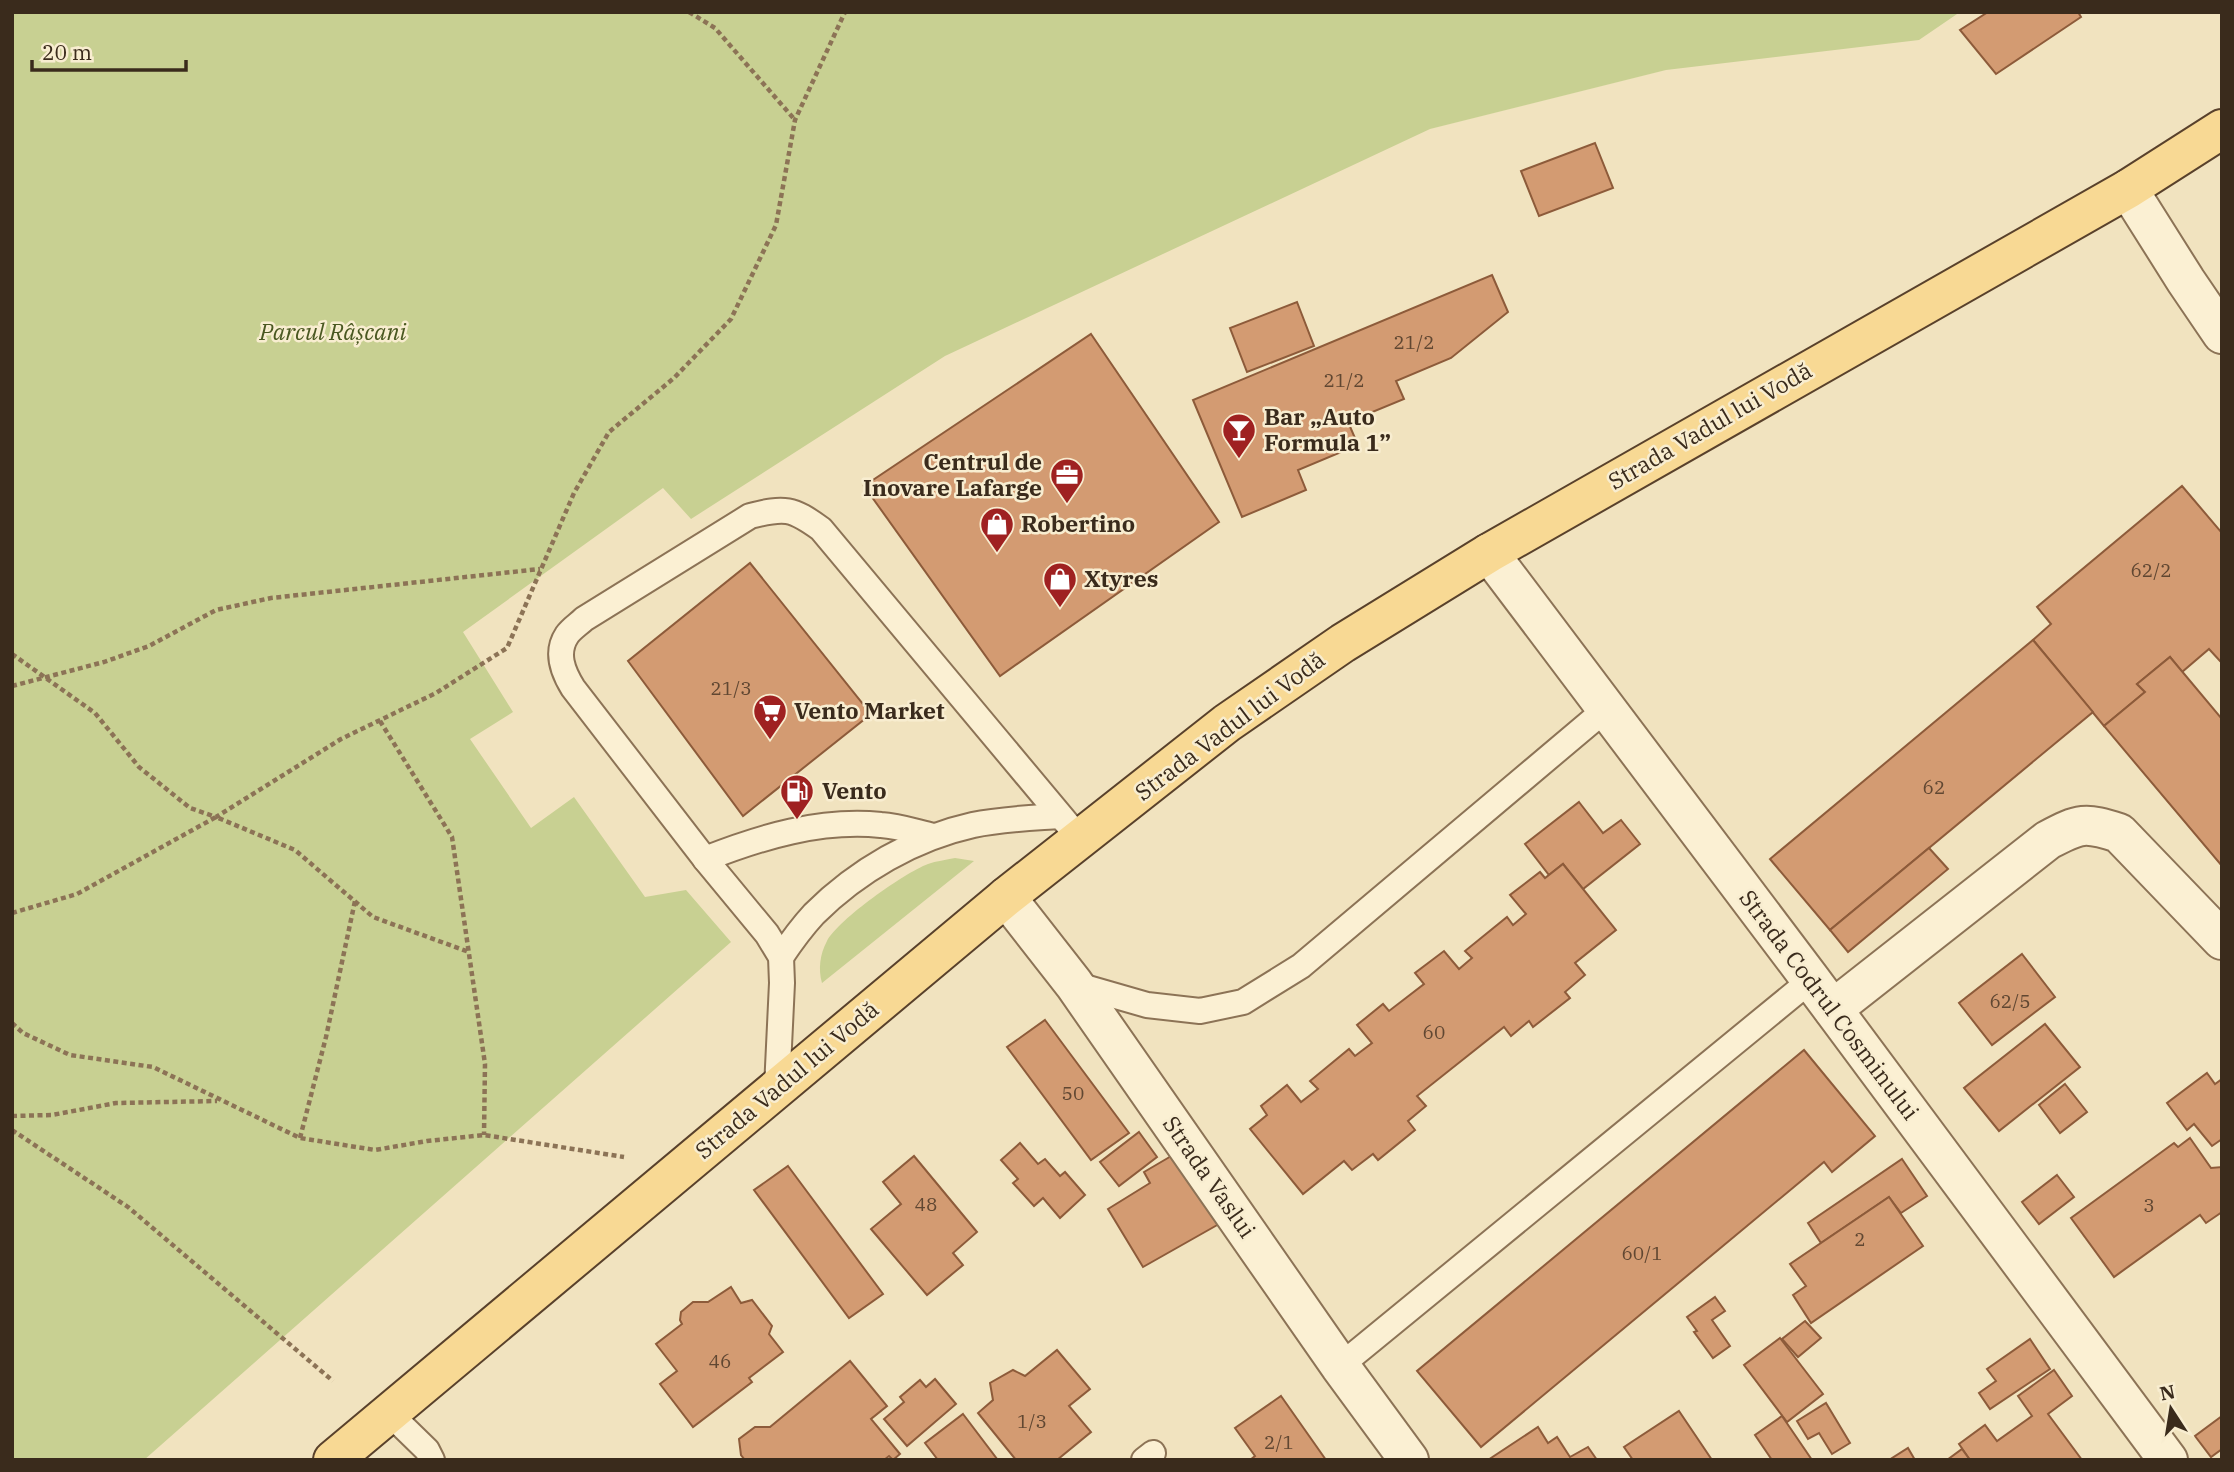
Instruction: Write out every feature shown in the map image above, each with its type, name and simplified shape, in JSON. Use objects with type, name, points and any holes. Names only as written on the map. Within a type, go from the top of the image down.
[{"type":"main road","name":"Strada Vadul lui Vodă","points":[[333,1460],[1006,897],[1069,828],[1343,643],[1489,552],[2128,188],[2222,129]]},
{"type":"street","points":[[2128,188],[2222,334]]},
{"type":"street","name":"Strada Codrul Cosminului","points":[[1489,552],[2168,1460]]},
{"type":"street","points":[[1822,995],[2048,840],[2074,827],[2097,826],[2119,834],[2222,940]]},
{"type":"street","name":"Strada Vaslui","points":[[1006,897],[1074,984],[1340,1366],[1409,1460]]},
{"type":"lane","points":[[777,1088],[781,957],[767,934],[705,859],[573,688],[564,674],[561,656],[566,635],[584,619],[750,516],[776,509],[800,514],[821,529],[1069,828]]},
{"type":"lane","points":[[1074,984],[1147,1005],[1200,1011],[1243,1002],[1301,966],[1606,709]]},
{"type":"lane","points":[[705,859],[773,835],[824,826],[878,824],[934,836]]},
{"type":"lane","points":[[781,957],[814,914],[845,888],[890,857],[934,836],[974,825],[1069,828]]},
{"type":"lane","points":[[1340,1366],[1822,995]]},
{"type":"lane","points":[[388,1412],[427,1450],[432,1460]]},
{"type":"path","points":[[689,12],[715,28],[795,120]]},
{"type":"path","points":[[12,913],[77,894],[216,817],[341,739],[436,693],[507,648],[574,493],[609,432],[674,378],[732,318],[776,225],[795,120],[845,12]]},
{"type":"path","points":[[12,686],[104,662],[149,646],[216,610],[227,607],[271,598],[540,569]]},
{"type":"path","points":[[12,654],[95,713],[139,766],[190,807],[295,850],[373,917],[469,952]]},
{"type":"path","points":[[380,720],[452,837],[485,1064],[484,1135]]},
{"type":"path","points":[[300,1138],[326,1037],[355,901]]},
{"type":"path","points":[[12,1023],[23,1032],[69,1055],[153,1067],[300,1138],[375,1150],[484,1135],[684,1167]]},
{"type":"path","points":[[12,1115],[52,1115],[116,1103],[220,1101]]},
{"type":"path","points":[[12,1130],[128,1207],[333,1381]]},
{"type":"green space","name":"Parcul Râșcani","points":[[12,12],[1960,12],[1919,40],[1666,70],[1430,129],[945,356],[691,519],[663,488],[463,632],[513,712],[470,739],[531,828],[574,797],[645,897],[686,890],[731,942],[144,1460],[12,1460]]},
{"type":"green space","points":[[955,858],[974,861],[822,983],[820,967],[823,951],[827,941],[844,921],[917,869]]},
{"type":"building","points":[[1988,12],[2078,12],[2081,17],[1996,74],[1960,30]]},
{"type":"building","points":[[1595,143],[1613,188],[1539,216],[1521,171]]},
{"type":"building","points":[[1492,275],[1508,312],[1451,358],[1396,381],[1404,399],[1348,422],[1358,445],[1298,470],[1306,490],[1242,517],[1193,400]]},
{"type":"building","points":[[1297,302],[1314,346],[1247,372],[1230,328]]},
{"type":"building","points":[[1091,334],[1219,522],[1000,676],[864,486]]},
{"type":"building","points":[[2182,486],[2222,533],[2222,660],[2209,649],[2182,672],[2170,657],[2137,684],[2145,692],[2104,726],[2033,640],[2051,624],[2037,607]]},
{"type":"building","points":[[750,563],[871,714],[743,816],[628,661]]},
{"type":"building","points":[[2033,640],[2093,712],[1830,930],[1770,859]]},
{"type":"building","points":[[2170,657],[2222,719],[2222,866],[2104,726],[2145,692],[2137,684]]},
{"type":"building","points":[[1579,802],[1603,833],[1621,820],[1640,844],[1583,889],[1563,864],[1549,875],[1525,844]]},
{"type":"building","points":[[1929,848],[1948,869],[1848,952],[1830,930]]},
{"type":"building","points":[[1563,864],[1616,930],[1575,963],[1585,975],[1565,992],[1570,998],[1533,1027],[1529,1021],[1511,1036],[1504,1027],[1417,1096],[1426,1106],[1408,1121],[1415,1130],[1378,1160],[1373,1154],[1352,1170],[1344,1161],[1303,1194],[1250,1129],[1267,1115],[1261,1106],[1287,1085],[1301,1102],[1318,1089],[1310,1081],[1349,1049],[1355,1056],[1372,1043],[1357,1025],[1383,1004],[1389,1011],[1424,984],[1415,973],[1444,951],[1459,969],[1472,958],[1465,951],[1507,917],[1513,925],[1526,914],[1510,895],[1540,872],[1545,878]]},
{"type":"building","points":[[2022,954],[2055,997],[1992,1045],[1959,1003]]},
{"type":"building","points":[[1045,1020],[1129,1133],[1091,1160],[1007,1047]]},
{"type":"building","points":[[2045,1024],[2080,1067],[1999,1131],[1964,1088]]},
{"type":"building","points":[[1804,1050],[1875,1136],[1832,1172],[1824,1162],[1481,1447],[1417,1371]]},
{"type":"building","points":[[2207,1073],[2215,1084],[2222,1079],[2222,1139],[2212,1146],[2194,1124],[2187,1130],[2167,1103]]},
{"type":"building","points":[[2065,1084],[2087,1112],[2060,1133],[2039,1105]]},
{"type":"building","points":[[1139,1132],[1157,1157],[1119,1186],[1100,1162]]},
{"type":"building","points":[[2190,1138],[2211,1168],[2222,1167],[2222,1212],[2206,1223],[2200,1215],[2114,1277],[2071,1218],[2174,1143],[2178,1147]]},
{"type":"building","points":[[1020,1143],[1038,1164],[1045,1159],[1060,1176],[1065,1172],[1085,1195],[1060,1218],[1043,1198],[1034,1206],[1013,1183],[1018,1179],[1001,1160]]},
{"type":"building","points":[[1173,1155],[1219,1224],[1143,1267],[1108,1209],[1150,1183],[1144,1172]]},
{"type":"building","points":[[914,1156],[977,1232],[953,1253],[963,1265],[927,1295],[871,1229],[901,1204],[883,1182]]},
{"type":"building","points":[[1902,1159],[1927,1196],[1901,1213],[1889,1197],[1821,1243],[1808,1223]]},
{"type":"building","points":[[788,1166],[883,1294],[849,1318],[754,1190]]},
{"type":"building","points":[[2057,1175],[2074,1197],[2039,1224],[2022,1202]]},
{"type":"building","points":[[1889,1197],[1923,1246],[1811,1323],[1793,1295],[1806,1286],[1790,1264]]},
{"type":"building","points":[[731,1287],[741,1303],[752,1300],[772,1326],[769,1334],[783,1352],[749,1378],[752,1382],[693,1427],[660,1384],[677,1371],[656,1344],[682,1324],[681,1312],[693,1302],[708,1302]]},
{"type":"building","points":[[1715,1297],[1725,1311],[1712,1320],[1730,1346],[1713,1358],[1694,1332],[1697,1331],[1687,1317]]},
{"type":"building","points":[[1805,1321],[1821,1338],[1798,1357],[1782,1339]]},
{"type":"building","points":[[1780,1338],[1823,1394],[1787,1422],[1744,1365]]},
{"type":"building","points":[[2030,1339],[2050,1369],[1990,1409],[1979,1393],[1996,1381],[1987,1369]]},
{"type":"building","points":[[1057,1350],[1090,1389],[1069,1406],[1091,1432],[1057,1460],[1016,1460],[978,1413],[993,1400],[990,1383],[1013,1370],[1025,1376]]},
{"type":"building","points":[[850,1361],[887,1406],[871,1419],[900,1454],[893,1460],[889,1456],[884,1460],[745,1460],[741,1455],[739,1439],[755,1427],[770,1427]]},
{"type":"building","points":[[2054,1370],[2072,1396],[2048,1414],[2082,1460],[1970,1460],[1959,1444],[1985,1425],[1997,1441],[2032,1416],[2018,1396]]},
{"type":"building","points":[[935,1379],[956,1404],[907,1446],[884,1419],[904,1402],[900,1397],[920,1380],[926,1387]]},
{"type":"building","points":[[1281,1396],[1326,1460],[1250,1460],[1255,1456],[1235,1428]]},
{"type":"building","points":[[1826,1403],[1850,1443],[1832,1454],[1819,1433],[1808,1439],[1797,1421]]},
{"type":"building","points":[[1679,1411],[1712,1460],[1633,1460],[1624,1447]]},
{"type":"building","points":[[963,1414],[996,1460],[938,1460],[925,1443]]},
{"type":"building","points":[[1782,1416],[1812,1460],[1772,1460],[1755,1435]]},
{"type":"building","points":[[2222,1416],[2222,1449],[2211,1457],[2195,1436]]},
{"type":"building","points":[[1538,1427],[1548,1443],[1557,1437],[1570,1457],[1588,1447],[1597,1460],[1488,1460]]},
{"type":"building","points":[[1908,1448],[1915,1460],[1889,1460]]},
{"type":"building","points":[[1962,1449],[1970,1460],[1947,1460]]},
{"type":"place","name":"Bar „Auto Formula 1”","points":[[1239,460]]},
{"type":"place","name":"Centrul de Inovare Lafarge","points":[[1067,505]]},
{"type":"place","name":"Robertino","points":[[997,554]]},
{"type":"place","name":"Xtyres","points":[[1060,609]]},
{"type":"place","name":"Vento Market","points":[[770,741]]},
{"type":"place","name":"Vento","points":[[797,821]]}]
